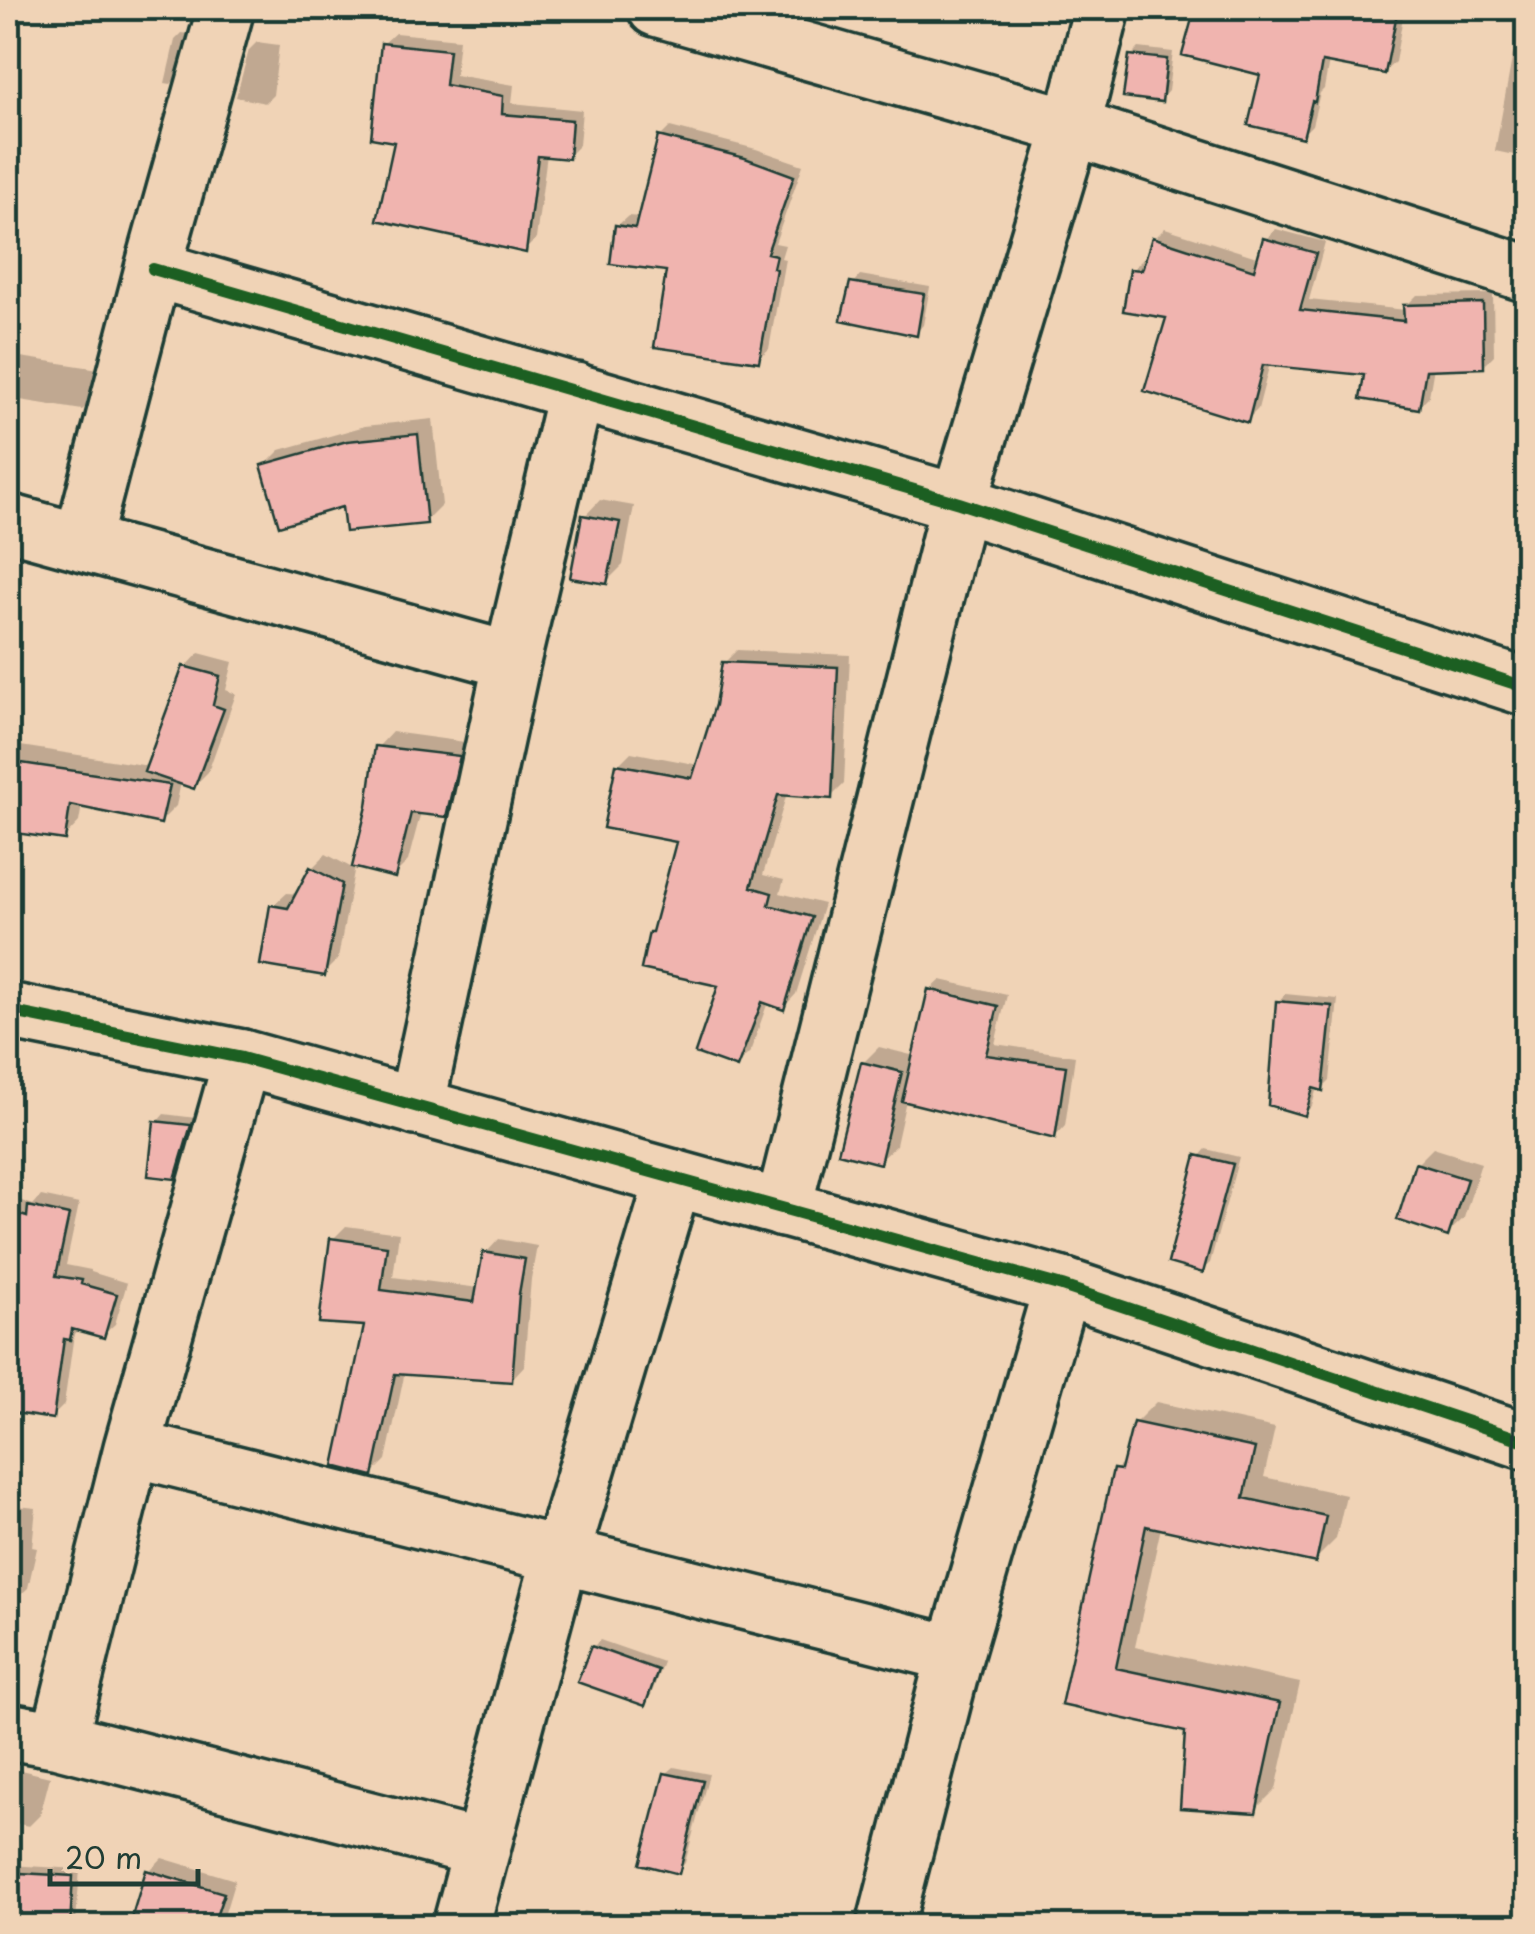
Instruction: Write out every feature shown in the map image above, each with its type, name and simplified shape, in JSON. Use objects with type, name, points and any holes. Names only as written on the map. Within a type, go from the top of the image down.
[{"type":"street","points":[[82,542],[152,268],[226,8]]},
{"type":"street","points":[[782,1209],[959,503],[1072,127],[1102,8]]},
{"type":"street","points":[[678,11],[1072,127],[1528,274]]},
{"type":"street","points":[[152,268],[959,503],[1528,688]]},
{"type":"street","points":[[416,1107],[512,661],[576,391]]},
{"type":"street","points":[[8,522],[512,661]]},
{"type":"street","points":[[8,1011],[242,1058],[1062,1286],[1528,1442]]},
{"type":"street","points":[[242,1058],[132,1448],[33,1736],[482,1849]]},
{"type":"street","points":[[461,1926],[561,1555],[674,1178]]},
{"type":"street","points":[[886,1926],[955,1654],[1062,1286]]},
{"type":"street","points":[[132,1448],[955,1654]]},
{"type":"building","points":[[1195,8],[1398,8],[1385,74],[1322,62],[1303,138],[1248,125],[1260,75],[1182,55]]},
{"type":"building","points":[[381,43],[449,50],[445,85],[503,96],[502,114],[572,120],[569,159],[538,156],[526,253],[377,220],[394,142],[371,138]]},
{"type":"building","points":[[1129,55],[1167,59],[1162,102],[1123,97]]},
{"type":"building","points":[[658,136],[745,158],[794,176],[767,253],[776,255],[776,269],[759,362],[654,347],[666,271],[610,264],[615,225],[635,228]]},
{"type":"building","points":[[1152,237],[1254,270],[1263,238],[1316,253],[1300,310],[1404,321],[1403,305],[1483,303],[1484,368],[1426,370],[1419,409],[1360,399],[1364,375],[1263,365],[1248,423],[1144,391],[1166,318],[1123,311],[1130,269],[1142,270]]},
{"type":"building","points":[[850,282],[924,294],[917,336],[841,320]]},
{"type":"building","points":[[418,434],[427,524],[345,532],[342,507],[279,526],[261,465],[347,441]]},
{"type":"building","points":[[582,515],[620,522],[607,584],[570,578]]},
{"type":"building","points":[[722,662],[838,667],[832,799],[778,795],[751,887],[772,893],[769,905],[812,917],[784,1010],[762,1002],[737,1068],[695,1053],[718,986],[641,969],[676,842],[603,828],[616,764],[692,778],[715,705]]},
{"type":"building","points":[[183,666],[220,676],[213,705],[224,709],[194,789],[144,772]]},
{"type":"building","points":[[375,746],[460,756],[446,817],[411,813],[395,878],[352,867],[367,806]]},
{"type":"building","points":[[8,761],[170,785],[161,824],[70,805],[65,840],[8,832]]},
{"type":"building","points":[[310,867],[342,884],[325,976],[260,965],[270,905],[288,908]]},
{"type":"building","points":[[928,989],[998,1006],[986,1055],[1066,1066],[1055,1139],[902,1101]]},
{"type":"building","points":[[1276,1001],[1332,1006],[1323,1091],[1313,1088],[1305,1116],[1268,1105]]},
{"type":"building","points":[[861,1062],[902,1072],[880,1164],[838,1153]]},
{"type":"building","points":[[154,1121],[191,1125],[175,1179],[148,1176]]},
{"type":"building","points":[[1196,1155],[1233,1164],[1203,1273],[1168,1263]]},
{"type":"building","points":[[1415,1163],[1467,1179],[1448,1237],[1397,1220]]},
{"type":"building","points":[[28,1206],[69,1215],[56,1276],[82,1280],[81,1284],[117,1294],[104,1338],[72,1329],[70,1340],[64,1339],[53,1419],[8,1412],[8,1211],[27,1217]]},
{"type":"building","points":[[330,1238],[387,1246],[381,1290],[474,1302],[483,1252],[525,1259],[512,1382],[395,1374],[373,1476],[334,1466],[364,1326],[319,1323]]},
{"type":"building","points":[[1133,1422],[1255,1448],[1244,1498],[1326,1516],[1316,1563],[1146,1526],[1116,1668],[1280,1703],[1256,1813],[1180,1808],[1185,1732],[1061,1705],[1113,1469],[1121,1470]]},
{"type":"building","points":[[591,1646],[658,1670],[645,1706],[577,1682]]},
{"type":"building","points":[[664,1773],[703,1781],[679,1874],[640,1864]]},
{"type":"building","points":[[146,1870],[224,1893],[213,1926],[129,1926]]},
{"type":"building","points":[[20,1873],[73,1876],[70,1926],[8,1926]]},
{"type":"cycle path","points":[[153,269],[959,503],[1528,688]]},
{"type":"cycle path","points":[[8,1011],[242,1058],[1062,1286],[1528,1442]]}]
